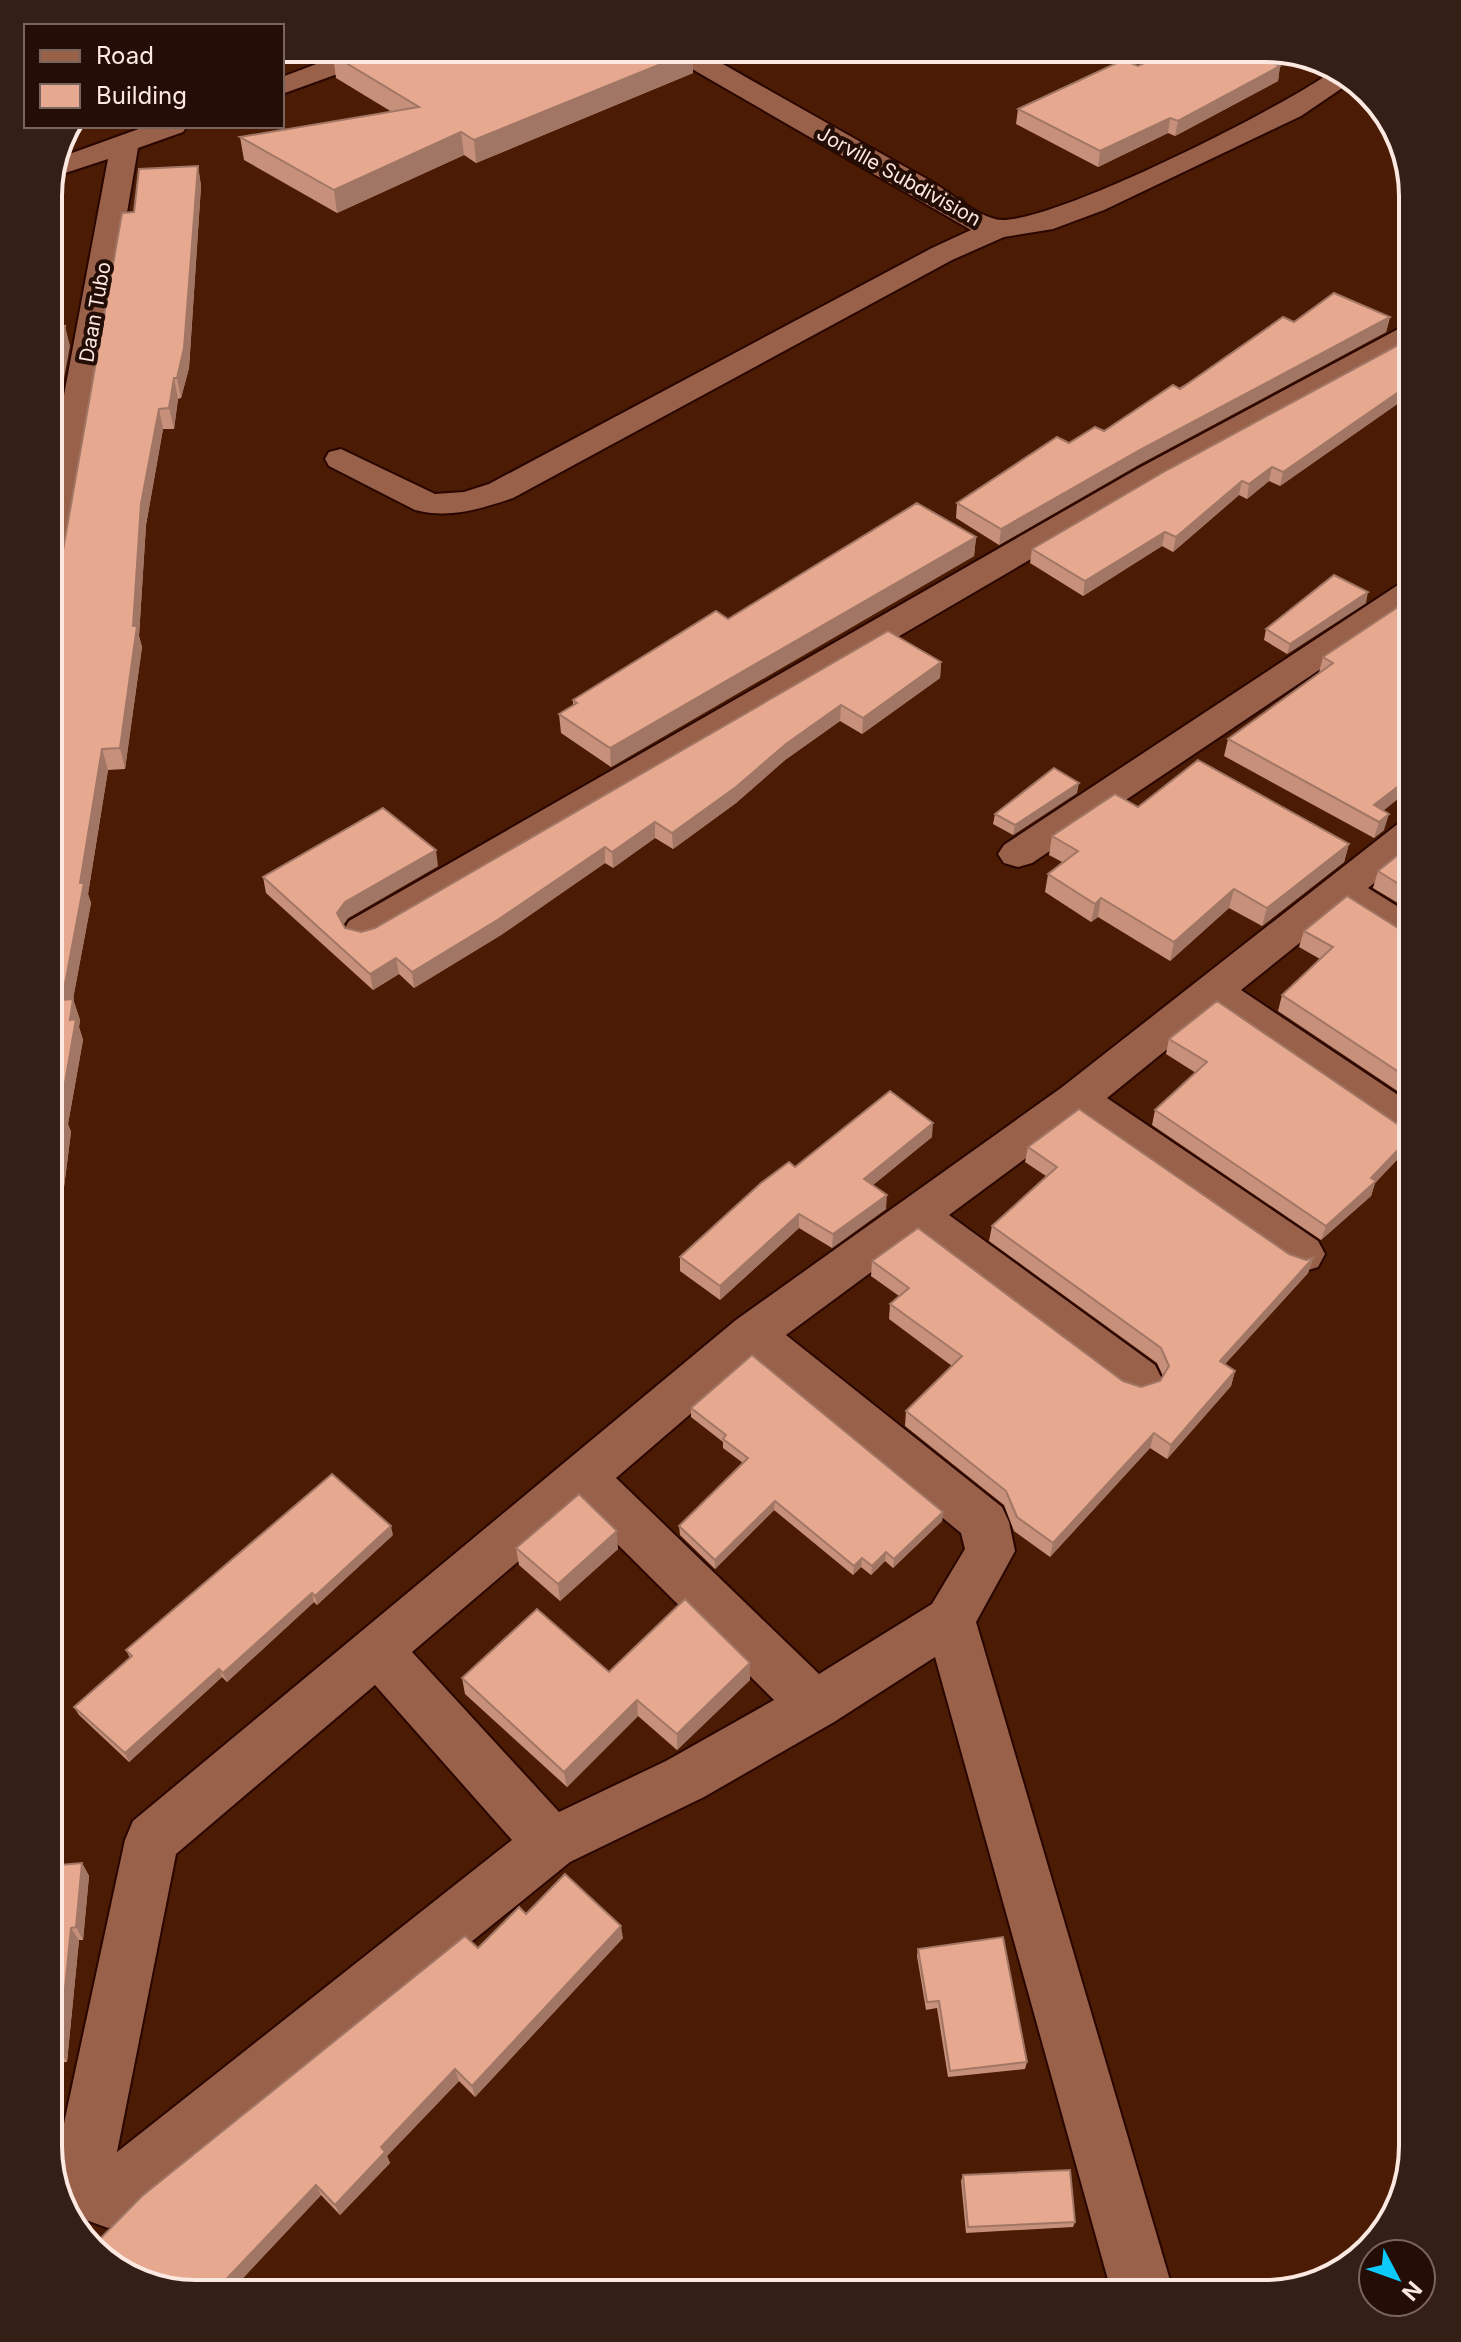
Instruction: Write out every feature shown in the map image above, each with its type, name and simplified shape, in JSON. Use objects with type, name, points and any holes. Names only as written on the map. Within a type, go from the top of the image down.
[{"type":"street","points":[[284,85],[341,62]]},
{"type":"street","name":"Jorville Subdivision","points":[[699,62],[849,150],[924,189],[955,210],[997,230],[1032,225],[1138,183],[1262,125],[1336,83]]},
{"type":"street","points":[[66,165],[167,128]]},
{"type":"street","name":"Daan Tubo","points":[[62,498],[125,143]]},
{"type":"street","points":[[341,459],[427,503],[442,506],[464,503],[501,491],[942,254],[997,230]]},
{"type":"street","points":[[63,336],[93,326]]},
{"type":"street","points":[[363,931],[1151,475],[1399,342]]},
{"type":"street","points":[[1018,854],[1399,600]]},
{"type":"street","points":[[1174,748],[1215,770]]},
{"type":"street","points":[[752,1334],[984,1522],[990,1551],[950,1620],[815,1705],[685,1779],[551,1843],[108,2198],[88,2192],[84,2170],[152,1840],[581,1475],[752,1334],[1076,1099],[1342,891],[1363,854],[1399,838]]},
{"type":"street","points":[[1342,891],[1399,926]]},
{"type":"street","points":[[1212,991],[1399,1118]]},
{"type":"street","points":[[1076,1099],[1302,1254]]},
{"type":"street","points":[[915,1214],[1138,1379]]},
{"type":"street","points":[[581,1475],[815,1705]]},
{"type":"street","points":[[950,1620],[1139,2280]]},
{"type":"street","points":[[377,1650],[551,1843]]},
{"type":"building","points":[[345,62],[666,62],[474,140],[461,132],[334,190],[240,137],[419,107]]},
{"type":"building","points":[[1119,62],[1138,66],[1147,62],[1271,62],[1280,66],[1178,121],[1170,118],[1100,151],[1018,109]]},
{"type":"building","points":[[198,166],[184,348],[177,378],[174,378],[169,408],[159,409],[141,504],[133,626],[137,626],[120,748],[102,749],[80,883],[84,883],[62,1000],[62,556],[122,213],[134,212],[139,169]]},
{"type":"building","points":[[1334,293],[1390,317],[1140,450],[1001,529],[957,503],[1057,437],[1069,443],[1095,427],[1104,431],[1173,385],[1180,389],[1283,317],[1294,322]]},
{"type":"building","points":[[1399,345],[1399,392],[1283,472],[1272,467],[1249,484],[1242,481],[1176,537],[1165,532],[1085,581],[1032,549],[1167,470]]},
{"type":"building","points":[[917,503],[976,537],[610,748],[559,714],[577,703],[573,700],[716,611],[728,619]]},
{"type":"building","points":[[1334,575],[1368,592],[1290,644],[1266,629]]},
{"type":"building","points":[[1399,606],[1399,786],[1374,805],[1389,814],[1379,822],[1228,739],[1333,663],[1323,657]]},
{"type":"building","points":[[888,631],[941,662],[863,718],[841,705],[672,833],[655,822],[612,852],[605,847],[499,919],[412,972],[396,958],[370,974],[263,877],[383,808],[436,850],[345,902],[337,913],[345,928],[361,932],[375,928]]},
{"type":"building","points":[[1198,760],[1349,844],[1267,908],[1234,889],[1174,942],[1101,898],[1095,904],[1048,874],[1078,851],[1052,836],[1115,794],[1138,807]]},
{"type":"building","points":[[1054,768],[1079,783],[1015,825],[995,814]]},
{"type":"building","points":[[1399,854],[1399,884],[1378,871]]},
{"type":"building","points":[[1347,896],[1399,928],[1399,1072],[1282,995],[1333,947],[1304,931]]},
{"type":"building","points":[[73,999],[70,1020],[76,1019],[62,1100],[62,1000]]},
{"type":"building","points":[[1217,1001],[1399,1125],[1399,1149],[1371,1178],[1376,1181],[1326,1226],[1155,1110],[1207,1062],[1169,1039]]},
{"type":"building","points":[[890,1091],[933,1123],[864,1179],[887,1195],[833,1234],[799,1214],[720,1286],[680,1257],[761,1183],[789,1162],[795,1167]]},
{"type":"building","points":[[1079,1109],[1289,1254],[1306,1260],[1313,1258],[1220,1361],[1235,1371],[1171,1445],[1154,1433],[1053,1543],[1017,1517],[1006,1491],[906,1411],[962,1356],[890,1304],[909,1288],[872,1261],[918,1228],[1123,1381],[1141,1387],[1160,1381],[1169,1366],[1161,1348],[992,1226],[1057,1167],[1028,1147]]},
{"type":"building","points":[[752,1355],[943,1512],[894,1559],[886,1552],[872,1566],[862,1558],[854,1566],[775,1501],[715,1560],[679,1526],[748,1458],[723,1439],[726,1435],[691,1408]]},
{"type":"building","points":[[332,1474],[391,1526],[315,1596],[312,1593],[223,1673],[219,1669],[125,1753],[74,1707],[132,1656],[126,1650]]},
{"type":"building","points":[[579,1494],[617,1531],[558,1584],[516,1548]]},
{"type":"building","points":[[685,1599],[750,1663],[677,1734],[637,1700],[564,1772],[462,1678],[537,1609],[609,1672]]},
{"type":"building","points":[[82,1863],[76,1927],[71,1928],[62,2020],[62,1865]]},
{"type":"building","points":[[565,1874],[621,1926],[472,2086],[455,2069],[381,2147],[385,2152],[335,2205],[316,2185],[225,2280],[187,2280],[153,2273],[121,2257],[100,2239],[142,2196],[465,1936],[478,1948],[519,1907],[526,1914]]},
{"type":"building","points":[[1003,1937],[1027,2062],[950,2071],[939,2001],[927,2002],[918,1949]]},
{"type":"building","points":[[1070,2170],[1075,2222],[968,2227],[963,2175]]}]
